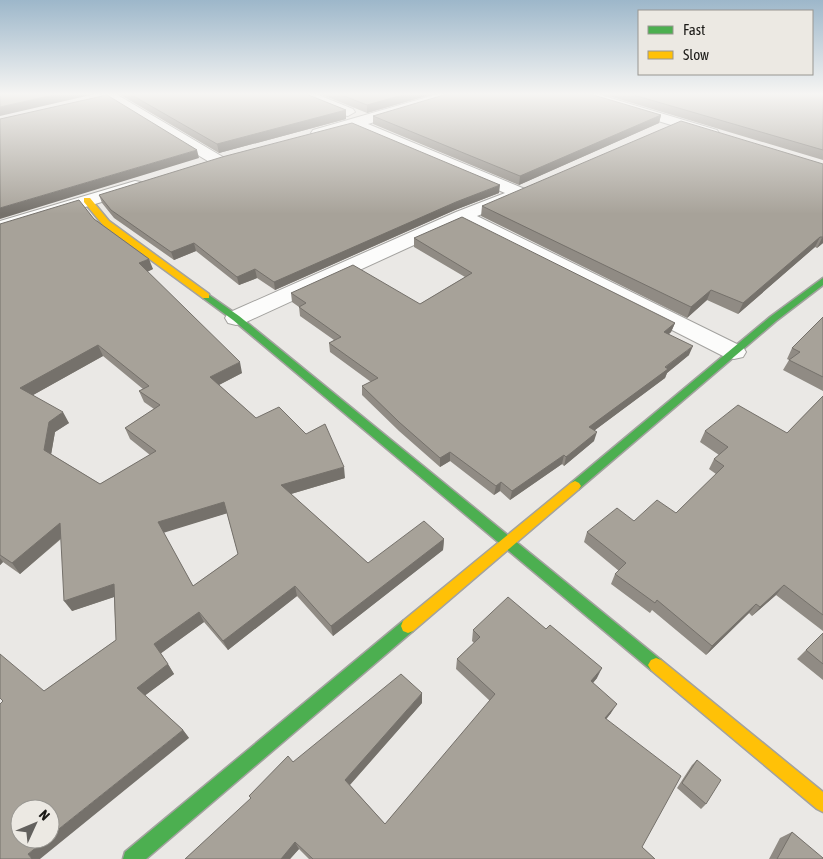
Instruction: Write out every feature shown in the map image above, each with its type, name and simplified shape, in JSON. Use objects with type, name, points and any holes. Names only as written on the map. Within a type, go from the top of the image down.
[{"type":"street","points":[[178,134],[222,159],[199,166]]},
{"type":"street","points":[[387,134],[520,193]]},
{"type":"street","points":[[716,134],[722,136]]},
{"type":"street","points":[[0,227],[152,180]]},
{"type":"street","points":[[236,318],[462,216],[537,186]]},
{"type":"street","points":[[88,200],[106,223],[236,318],[823,803]]},
{"type":"street","points":[[462,216],[734,352]]},
{"type":"street","points":[[132,859],[734,352],[823,281]]},
{"type":"building","points":[[0,134],[171,134],[197,150],[0,208]]},
{"type":"building","points":[[200,134],[255,134],[217,144]]},
{"type":"building","points":[[310,134],[378,134],[500,185],[456,202],[274,282],[255,269],[237,277],[194,243],[171,252],[111,210],[99,195],[222,157]]},
{"type":"building","points":[[417,134],[617,134],[520,176]]},
{"type":"building","points":[[650,134],[724,134],[823,164],[823,237],[820,237],[743,303],[711,290],[691,307],[482,206]]},
{"type":"building","points":[[768,134],[823,134],[823,150]]},
{"type":"building","points":[[79,200],[94,219],[149,259],[139,263],[240,362],[210,377],[256,418],[279,407],[306,434],[325,424],[344,467],[281,485],[368,563],[424,521],[444,539],[331,626],[295,586],[223,641],[199,612],[154,644],[168,664],[137,688],[183,730],[60,828],[60,799],[10,799],[10,849],[34,849],[28,854],[32,859],[0,859],[0,704],[3,701],[0,698],[0,654],[44,691],[116,640],[114,584],[64,601],[60,523],[12,563],[0,555],[0,224]],"holes":[[[98,345],[149,386],[139,391],[160,405],[125,428],[156,451],[100,484],[44,450],[49,422],[63,412],[20,388]],[[224,502],[238,554],[193,586],[158,522]]]},
{"type":"building","points":[[462,217],[675,323],[664,332],[693,346],[665,367],[668,369],[589,427],[597,432],[566,457],[564,455],[512,491],[501,482],[496,486],[450,452],[440,458],[399,422],[362,386],[378,378],[329,343],[341,337],[299,307],[306,303],[291,293],[353,265],[420,304],[472,273],[414,238]]},
{"type":"building","points":[[823,317],[823,377],[789,360],[800,352],[792,348]]},
{"type":"building","points":[[823,396],[823,615],[784,585],[760,607],[756,604],[712,646],[657,600],[655,603],[615,574],[626,563],[587,532],[617,508],[634,521],[657,500],[676,513],[724,466],[714,459],[728,447],[705,431],[738,405],[787,433]]},
{"type":"building","points":[[508,597],[546,629],[550,625],[602,668],[591,681],[617,704],[605,718],[681,776],[642,847],[655,859],[313,859],[295,842],[281,859],[185,859],[251,798],[249,796],[288,756],[293,762],[401,674],[422,693],[345,780],[385,824],[495,694],[457,659],[480,637],[473,630]]},
{"type":"building","points":[[823,633],[823,664],[806,650]]},
{"type":"building","points":[[697,760],[721,780],[706,804],[682,783]]},
{"type":"building","points":[[792,832],[823,858],[823,859],[777,859]]},
{"type":"traffic: fast","points":[[575,486],[773,319],[823,281]]},
{"type":"traffic: fast","points":[[206,296],[236,318],[656,665]]},
{"type":"traffic: fast","points":[[132,859],[408,626]]},
{"type":"traffic: slow","points":[[87,200],[106,223],[206,296]]},
{"type":"traffic: slow","points":[[408,626],[575,486]]},
{"type":"traffic: slow","points":[[656,665],[823,803]]}]
